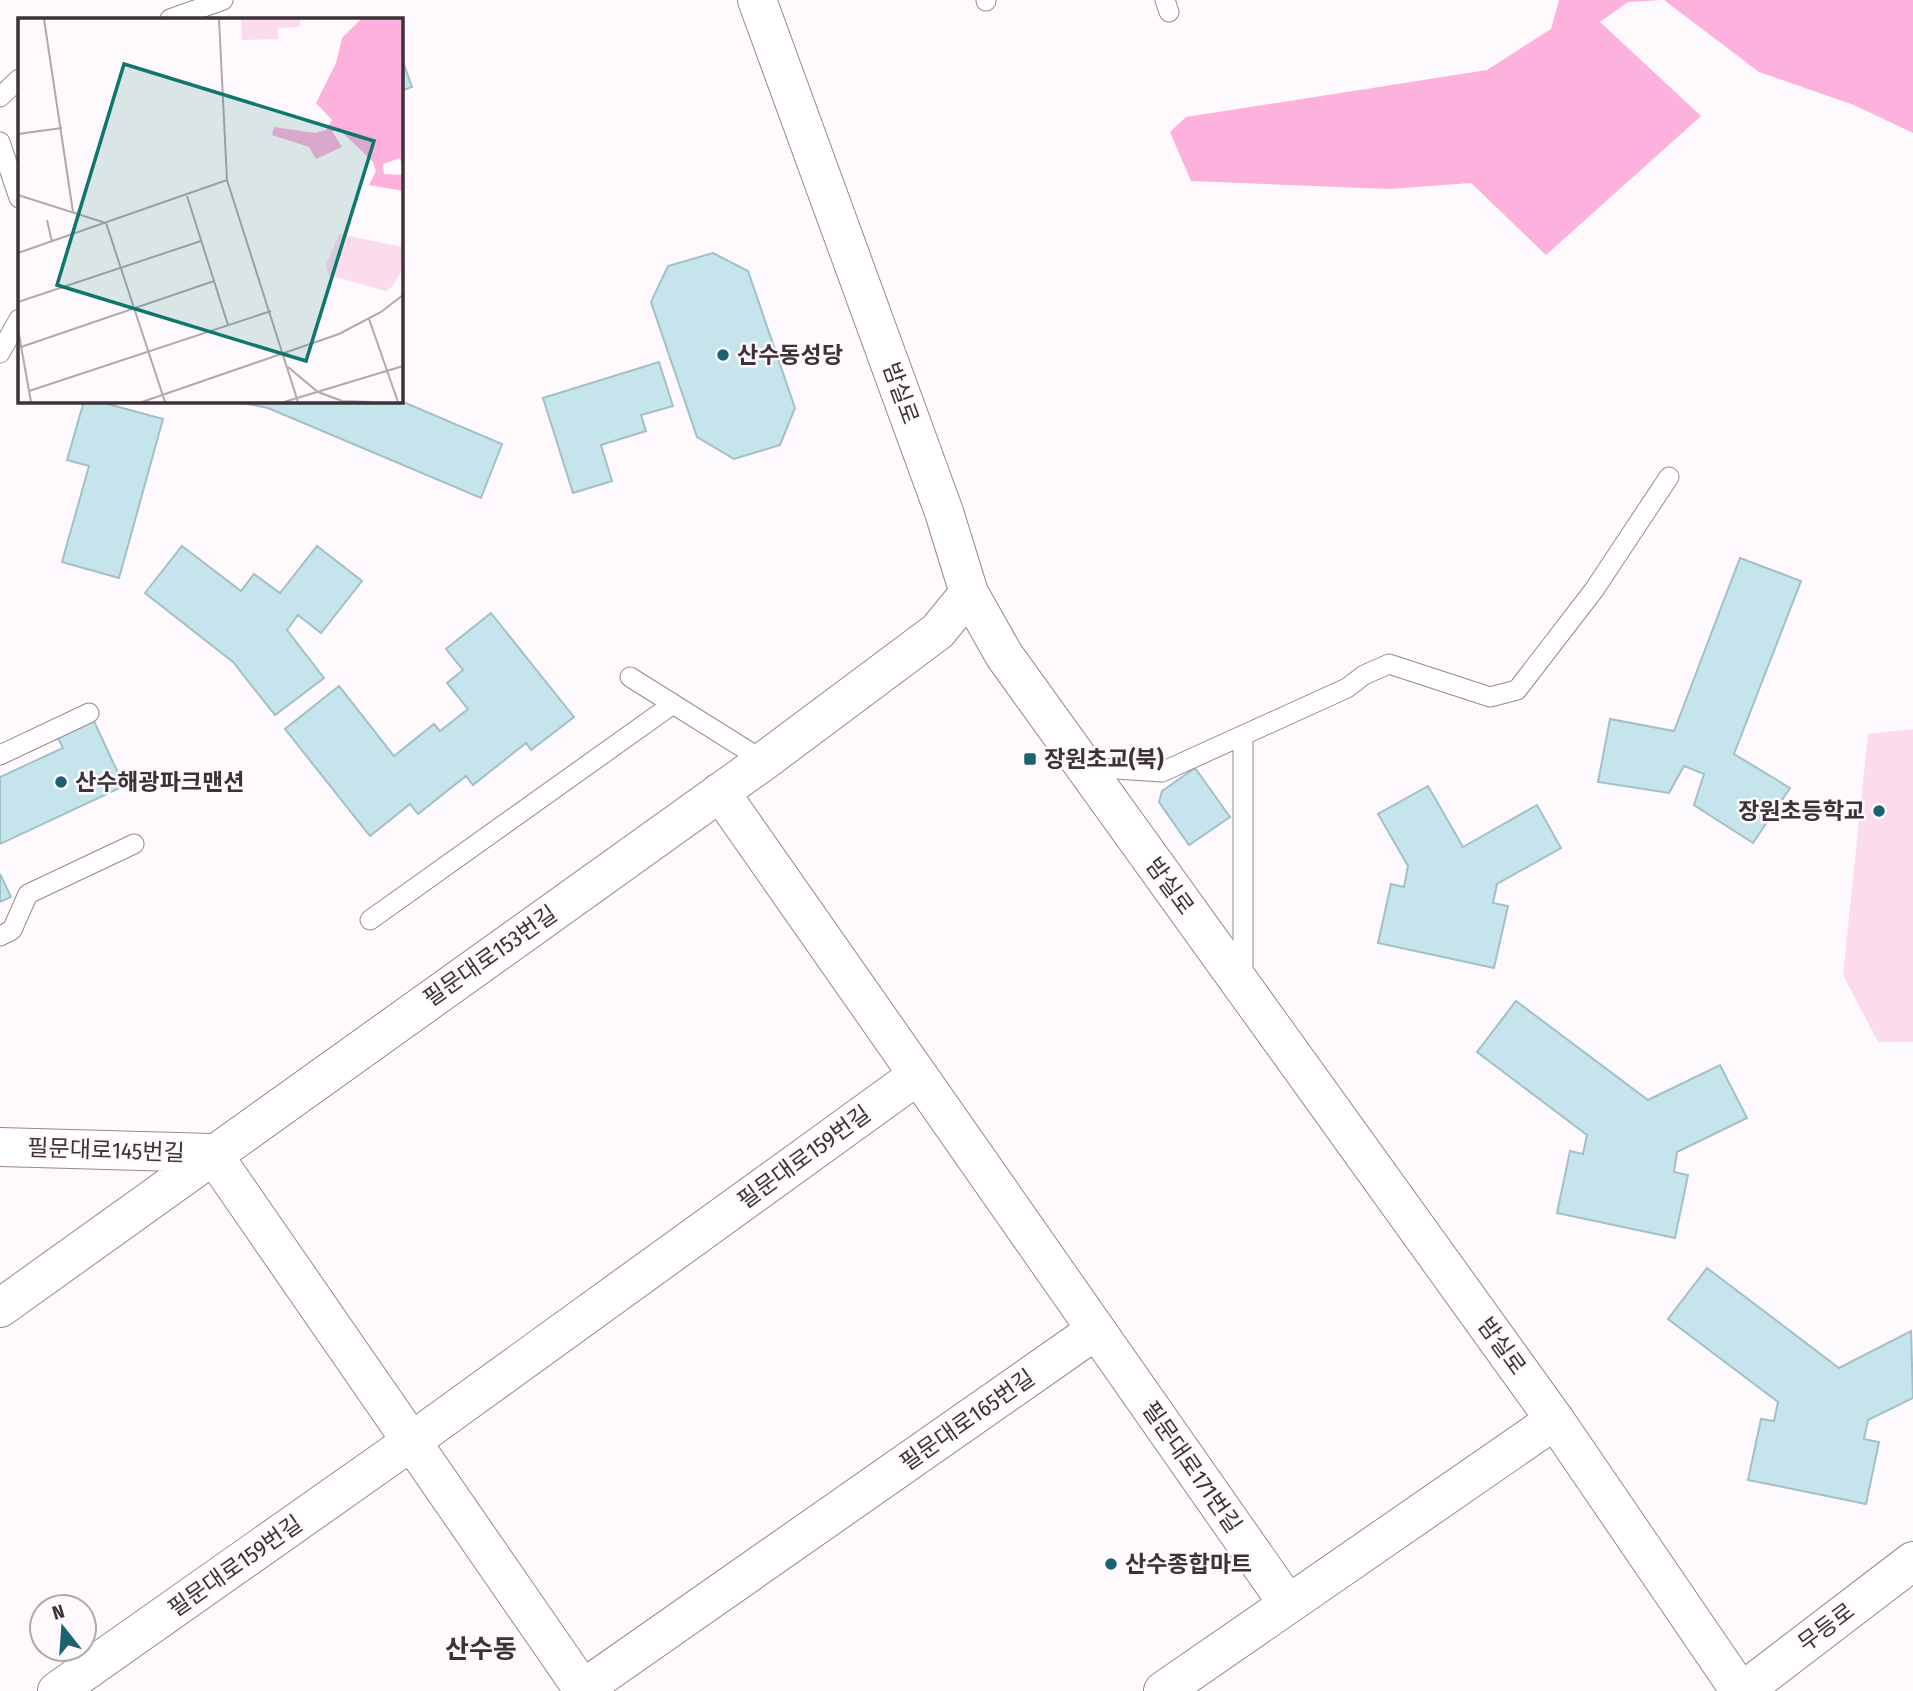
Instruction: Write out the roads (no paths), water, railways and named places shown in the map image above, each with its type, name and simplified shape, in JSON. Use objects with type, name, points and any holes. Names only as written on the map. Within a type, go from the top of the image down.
[{"type":"street","name":"밤실로","points":[[757,0],[944,512],[969,593],[1004,655],[1555,1420],[1742,1691]]},
{"type":"street","name":"필문대로153번길","points":[[0,1308],[212,1153],[764,761],[938,631],[969,593]]},
{"type":"street","points":[[720,792],[1096,1330]]},
{"type":"street","name":"필문대로159번길","points":[[57,1691],[412,1441],[918,1075]]},
{"type":"street","name":"필문대로145번길","points":[[0,1147],[212,1153]]},
{"type":"street","points":[[212,1153],[412,1441]]},
{"type":"street","name":"필문대로171번길","points":[[1096,1330],[1288,1604]]},
{"type":"street","name":"필문대로165번길","points":[[412,1441],[582,1690],[1096,1330]]},
{"type":"street","points":[[1163,1691],[1555,1420]]},
{"type":"street","name":"무등로","points":[[1742,1691],[1912,1564]]},
{"type":"lane","points":[[173,18],[223,0]]},
{"type":"lane","points":[[0,97],[18,80]]},
{"type":"lane","points":[[0,142],[18,195]]},
{"type":"lane","points":[[0,353],[18,321]]},
{"type":"lane","points":[[1085,767],[1162,772],[1348,688],[1364,675],[1389,664],[1490,696],[1517,690],[1594,590],[1669,477]]},
{"type":"lane","points":[[630,677],[764,761]]},
{"type":"lane","points":[[370,920],[673,704]]},
{"type":"lane","points":[[0,755],[89,713]]},
{"type":"lane","points":[[1243,736],[1243,988]]},
{"type":"lane","points":[[0,936],[12,930],[28,894],[134,845]]},
{"type":"place","name":"산수동성당","points":[[723,355]]},
{"type":"place","name":"장원초교(북)","points":[[1030,759]]},
{"type":"place","name":"산수해광파크맨션","points":[[61,782]]},
{"type":"place","name":"장원초등학교","points":[[1879,811]]},
{"type":"place","name":"산수종합마트","points":[[1111,1564]]},
{"type":"district","name":"산수동","points":[[481,1649]]}]
